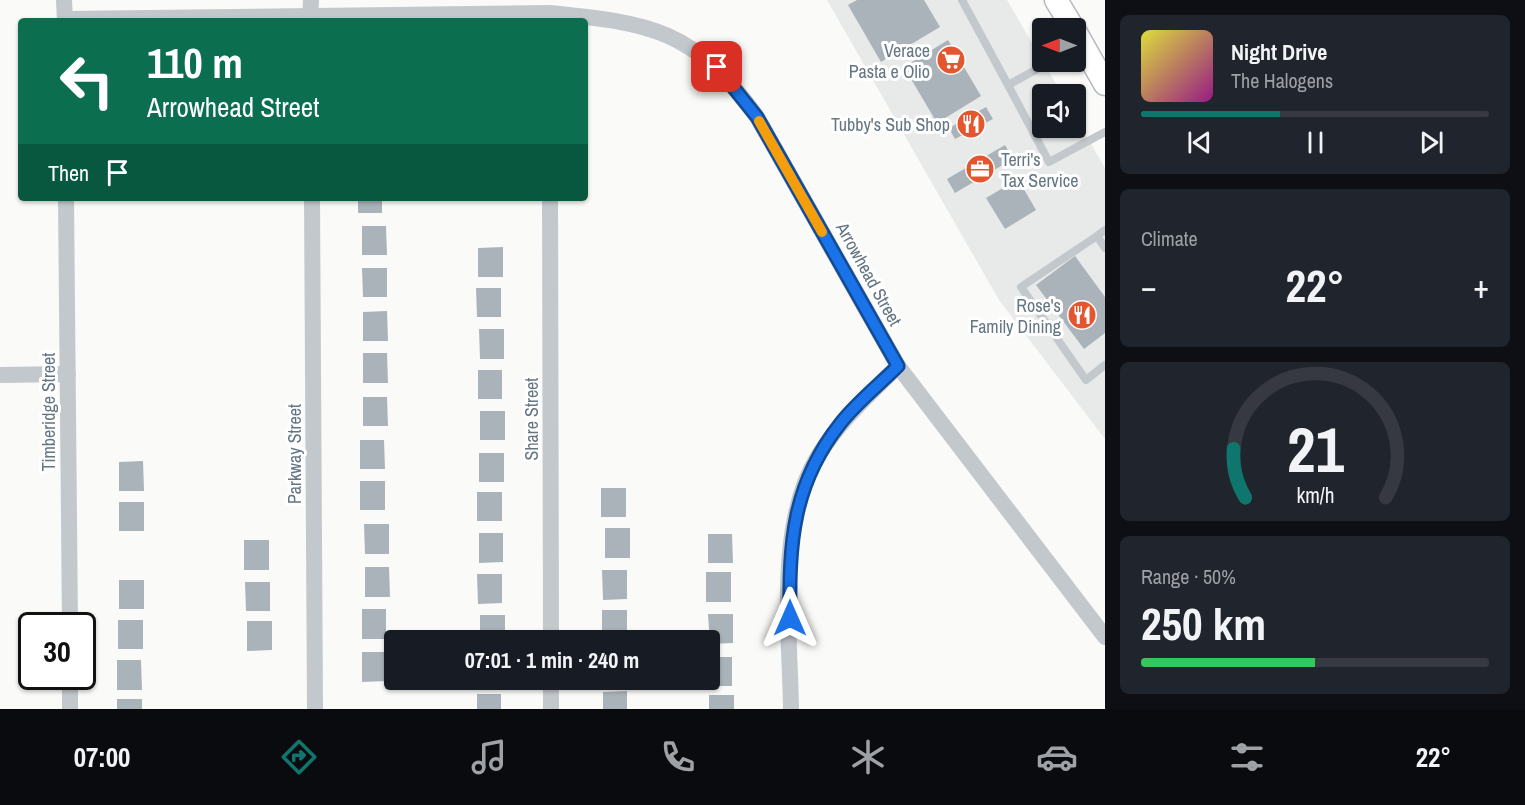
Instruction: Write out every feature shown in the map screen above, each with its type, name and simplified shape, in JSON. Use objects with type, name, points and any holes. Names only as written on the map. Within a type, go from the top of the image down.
[{"type":"main road","points":[[1056,0],[1065,18]]},
{"type":"main road","points":[[1086,51],[1102,73]]},
{"type":"street","points":[[64,0],[65,18]]},
{"type":"street","name":"Arrowhead Street","points":[[126,18],[310,12],[550,11],[623,21],[654,29],[676,39],[717,67],[757,117],[898,366],[1105,637]]},
{"type":"street","name":"Timberidge Street","points":[[66,201],[69,612]]},
{"type":"street","name":"Parkway Street","points":[[312,201],[315,709]]},
{"type":"street","name":"Share Street","points":[[550,201],[551,630]]},
{"type":"street","points":[[791,709],[790,596],[796,508],[816,458],[840,423],[898,366]]},
{"type":"street","points":[[0,375],[68,374]]},
{"type":"street","points":[[70,690],[70,709]]},
{"type":"street","points":[[551,690],[551,709]]},
{"type":"lane","points":[[962,0],[1050,162],[1105,132]]},
{"type":"lane","points":[[1008,85],[1032,72]]},
{"type":"lane","points":[[1105,230],[1021,287],[1086,380],[1105,366]]},
{"type":"lane","points":[[1096,236],[1105,248]]},
{"type":"shaded area","points":[[827,0],[1007,0],[1032,43],[1032,72],[1049,72],[1056,84],[1032,84],[1032,138],[1086,138],[1086,135],[1105,168],[1105,439],[999,300]]},
{"type":"building","points":[[857,0],[924,0],[940,27],[881,62],[848,5]]},
{"type":"building","points":[[948,40],[981,96],[937,123],[904,67]]},
{"type":"building","name":"Tubby's Sub Shop","points":[[986,107],[993,119],[955,139],[949,128]]},
{"type":"building","name":"Terri's Tax Service","points":[[1005,145],[1013,159],[955,193],[947,179]]},
{"type":"building","points":[[1018,179],[1036,210],[1005,229],[986,198]]},
{"type":"building","points":[[358,201],[382,201],[382,213],[358,213]]},
{"type":"building","points":[[362,226],[386,226],[387,255],[362,255]]},
{"type":"building","points":[[503,247],[503,277],[478,277],[478,248]]},
{"type":"building","name":"Rose's Family Dining","points":[[1075,256],[1105,297],[1105,333],[1084,349],[1036,285]]},
{"type":"building","points":[[362,268],[387,268],[387,297],[363,297]]},
{"type":"building","points":[[476,288],[501,288],[501,317],[477,317]]},
{"type":"building","points":[[387,311],[388,341],[363,341],[363,312]]},
{"type":"building","points":[[479,329],[504,329],[504,359],[480,359]]},
{"type":"building","points":[[363,353],[387,353],[388,383],[363,383]]},
{"type":"building","points":[[478,370],[502,370],[502,399],[478,399]]},
{"type":"building","points":[[363,397],[387,397],[388,426],[363,426]]},
{"type":"building","points":[[480,411],[505,411],[505,440],[480,440]]},
{"type":"building","points":[[360,440],[384,440],[385,469],[360,469]]},
{"type":"building","points":[[479,453],[504,453],[504,482],[479,482]]},
{"type":"building","points":[[143,461],[144,491],[119,491],[119,462]]},
{"type":"building","points":[[360,481],[385,481],[385,510],[360,510]]},
{"type":"building","points":[[601,488],[626,488],[626,517],[601,517]]},
{"type":"building","points":[[477,492],[502,492],[502,521],[477,521]]},
{"type":"building","points":[[119,502],[144,502],[144,531],[119,531]]},
{"type":"building","points":[[364,524],[389,524],[389,554],[365,554]]},
{"type":"building","points":[[605,528],[630,528],[630,558],[605,558]]},
{"type":"building","points":[[479,533],[503,533],[503,562],[479,563]]},
{"type":"building","points":[[708,534],[732,534],[733,563],[708,563]]},
{"type":"building","points":[[244,540],[269,540],[269,570],[244,570]]},
{"type":"building","points":[[365,567],[389,567],[390,597],[365,597]]},
{"type":"building","points":[[602,570],[627,570],[627,599],[603,600]]},
{"type":"building","points":[[706,572],[731,572],[731,602],[706,602]]},
{"type":"building","points":[[477,574],[502,574],[502,603],[478,604]]},
{"type":"building","points":[[119,580],[144,580],[144,609],[119,609]]},
{"type":"building","points":[[245,582],[270,582],[270,611],[246,611]]},
{"type":"building","points":[[362,609],[386,609],[384,639],[362,639]]},
{"type":"building","points":[[602,610],[627,610],[627,630],[602,630]]},
{"type":"building","points":[[708,614],[733,614],[733,643],[720,644],[720,630],[709,630]]},
{"type":"building","points":[[480,615],[505,615],[505,630],[480,630]]},
{"type":"building","points":[[118,620],[143,620],[143,649],[118,649]]},
{"type":"building","points":[[247,621],[272,621],[272,650],[247,651]]},
{"type":"building","points":[[362,652],[384,652],[384,681],[362,682]]},
{"type":"building","points":[[720,657],[732,657],[732,686],[720,686]]},
{"type":"building","points":[[117,660],[141,660],[142,690],[117,690]]},
{"type":"building","points":[[627,691],[627,709],[603,709],[603,692]]},
{"type":"building","points":[[477,694],[501,694],[501,709],[477,709]]},
{"type":"building","points":[[709,695],[734,695],[734,709],[709,709]]},
{"type":"building","points":[[117,699],[142,699],[142,709],[117,709]]},
{"type":"slow traffic","points":[[759,121],[822,232]]},
{"type":"place","name":"Verace Pasta e Olio","points":[[951,60]]},
{"type":"place","name":"Tubby's Sub Shop","points":[[971,124]]},
{"type":"place","name":"Terri's Tax Service","points":[[980,169]]},
{"type":"place","name":"Rose's Family Dining","points":[[1082,315]]},
{"type":"route","points":[[717,67],[737,89],[757,117],[898,366],[840,423],[816,458],[806,480],[796,508],[792,542],[790,618]]}]
